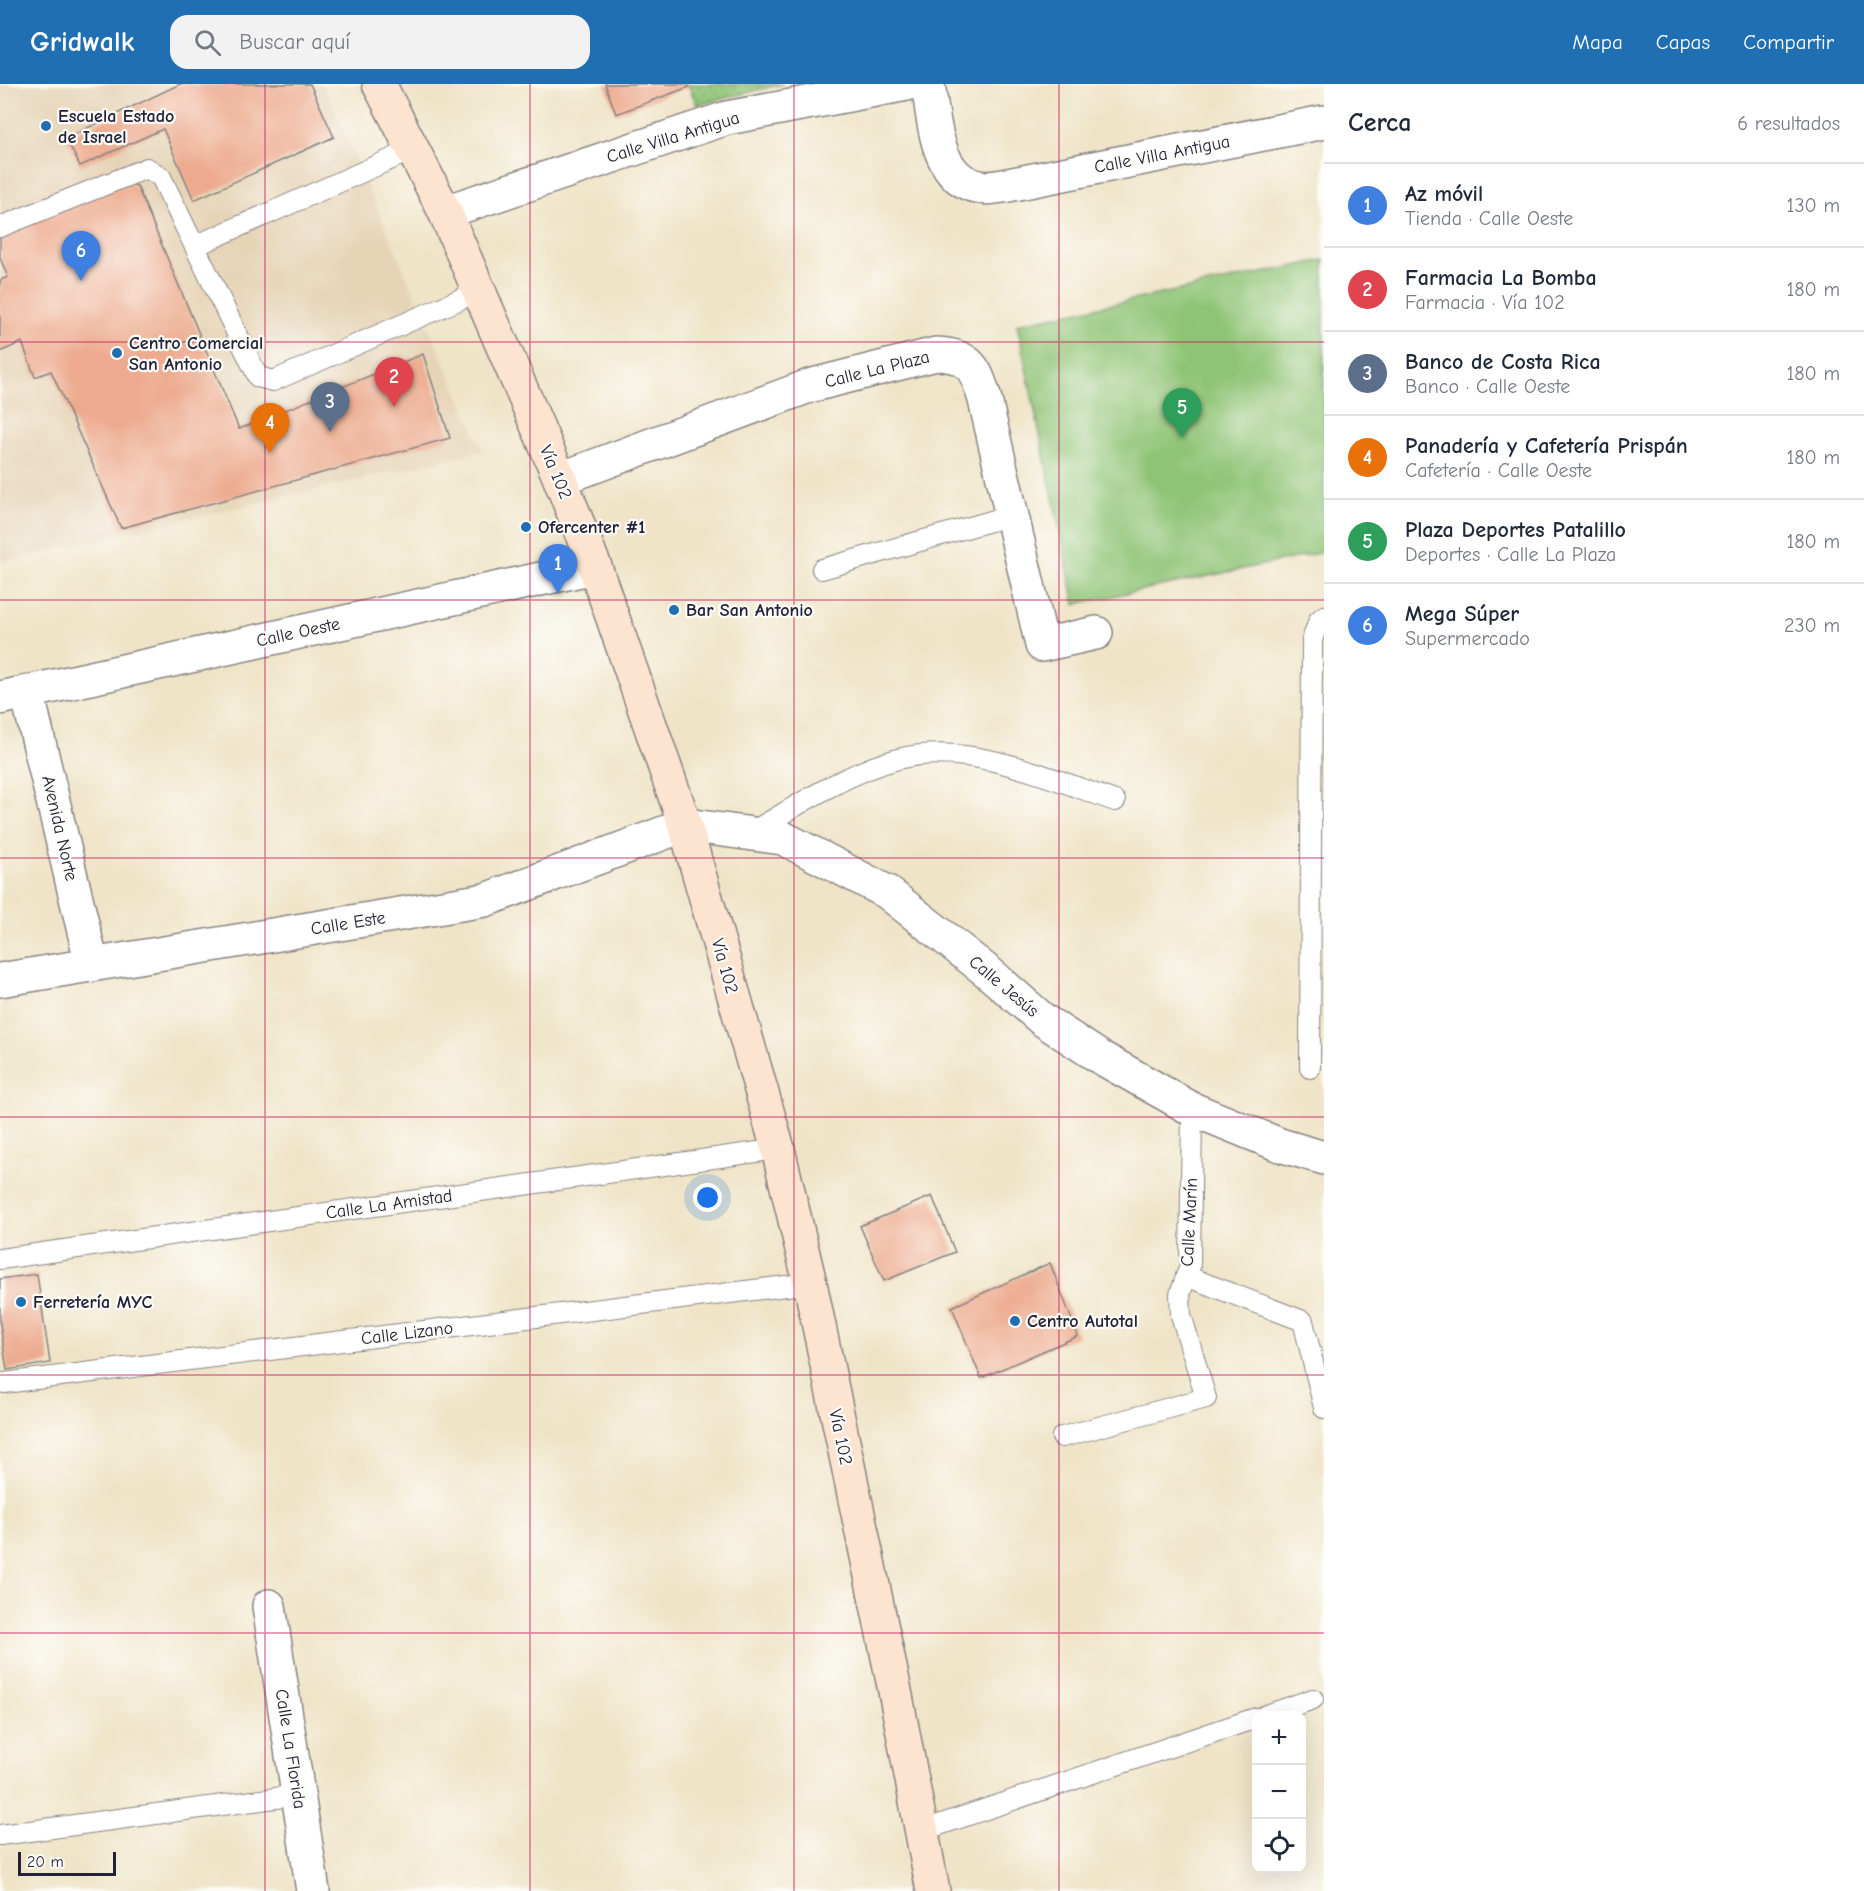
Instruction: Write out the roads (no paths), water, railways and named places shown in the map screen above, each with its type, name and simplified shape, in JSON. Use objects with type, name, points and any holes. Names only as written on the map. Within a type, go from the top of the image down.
[{"type":"main road","name":"Vía 102","points":[[379,84],[445,212],[560,479],[596,567],[685,825],[777,1149],[810,1283],[933,1891]]},
{"type":"street","name":"Calle Villa Antigua","points":[[445,212],[727,118],[907,84]]},
{"type":"street","name":"Calle Villa Antigua","points":[[928,84],[939,146],[948,166],[962,180],[980,188],[1003,186],[1324,122]]},
{"type":"street","name":"Calle La Plaza","points":[[560,479],[809,386],[936,354],[956,354],[970,363],[979,378],[1042,645],[1096,633]]},
{"type":"street","name":"Calle Oeste","points":[[14,695],[596,567]]},
{"type":"street","name":"Avenida Norte","points":[[14,695],[92,965]]},
{"type":"street","name":"Calle Jesús","points":[[685,825],[783,838],[887,892],[988,972],[1043,1020],[1098,1056],[1192,1109],[1280,1145],[1324,1158]]},
{"type":"street","name":"Calle Este","points":[[0,980],[486,900],[685,825]]},
{"type":"street","name":"Calle La Florida","points":[[269,1606],[312,1891]]},
{"type":"lane","points":[[195,246],[414,149]]},
{"type":"lane","points":[[0,227],[147,168],[161,177],[258,377],[273,381],[479,291]]},
{"type":"lane","points":[[822,569],[1012,515]]},
{"type":"lane","points":[[1310,1068],[1312,640],[1319,620],[1324,616]]},
{"type":"lane","points":[[749,834],[834,785],[898,759],[947,754],[1019,767],[1115,801]]},
{"type":"lane","name":"Calle Marín","points":[[1062,1437],[1206,1398],[1181,1315],[1180,1294],[1190,1266],[1192,1109]]},
{"type":"lane","name":"Calle La Amistad","points":[[0,1259],[777,1149]]},
{"type":"lane","points":[[1186,1276],[1303,1321],[1324,1408]]},
{"type":"lane","name":"Calle Lizano","points":[[4,1383],[810,1283]]},
{"type":"lane","points":[[1278,1711],[1313,1699]]},
{"type":"lane","points":[[921,1831],[1252,1720]]},
{"type":"lane","points":[[0,1835],[298,1795]]},
{"type":"place","name":"Escuela Estado de Israel","points":[[46,126]]},
{"type":"place","name":"Mega Súper","points":[[81,281]]},
{"type":"place","name":"Centro Comercial San Antonio","points":[[117,353]]},
{"type":"place","name":"Farmacia La Bomba","points":[[394,407]]},
{"type":"place","name":"Banco de Costa Rica","points":[[330,432]]},
{"type":"place","name":"Plaza Deportes Patalillo","points":[[1182,438]]},
{"type":"place","name":"Panadería y Cafetería Prispán","points":[[270,453]]},
{"type":"place","name":"Ofercenter #1","points":[[526,527]]},
{"type":"place","name":"Az móvil","points":[[558,594]]},
{"type":"place","name":"Bar San Antonio","points":[[674,610]]},
{"type":"place","name":"Ferretería MYC","points":[[21,1302]]},
{"type":"place","name":"Centro Autotal","points":[[1015,1321]]}]
